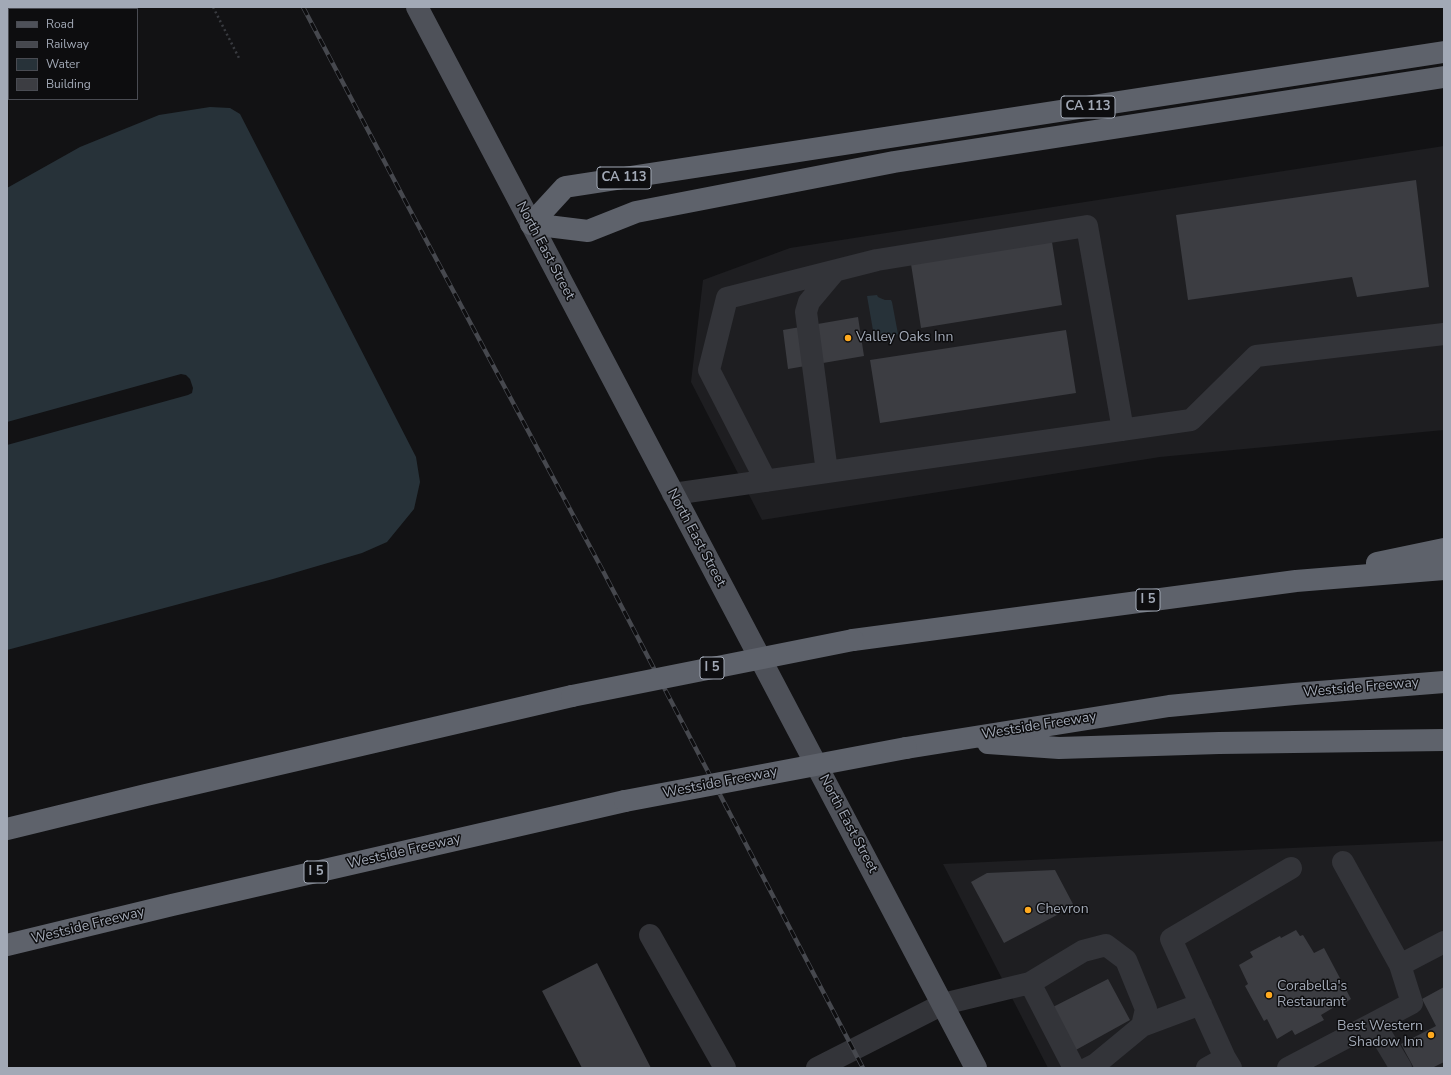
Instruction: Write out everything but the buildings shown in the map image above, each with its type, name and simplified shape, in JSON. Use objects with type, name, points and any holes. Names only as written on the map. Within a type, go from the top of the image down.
[{"type":"highway","name":"CA 113","points":[[531,224],[565,187],[1444,52]]},
{"type":"highway","points":[[531,224],[588,231],[636,212],[894,162],[1444,77]]},
{"type":"highway","points":[[1296,581],[1444,549]]},
{"type":"highway","name":"I 5","points":[[7,829],[146,795],[572,696],[853,640],[1296,581],[1444,569]]},
{"type":"highway","name":"Westside Freeway","points":[[7,945],[172,905],[625,801],[906,748],[1169,706],[1444,682]]},
{"type":"highway","points":[[953,741],[1059,748],[1219,743],[1444,740]]},
{"type":"main road","name":"North East Street","points":[[416,7],[976,1068]]},
{"type":"lane","points":[[766,481],[709,370],[727,298],[877,260],[1087,226],[1123,430]]},
{"type":"lane","points":[[827,472],[806,312],[809,302],[835,271]]},
{"type":"lane","points":[[673,494],[1191,420],[1256,356],[1444,334]]},
{"type":"lane","points":[[1288,1068],[1412,1003],[1400,965],[1343,862]]},
{"type":"lane","points":[[1206,1068],[1228,1063],[1171,939],[1291,868]]},
{"type":"lane","points":[[650,935],[725,1068]]},
{"type":"lane","points":[[1400,965],[1444,942]]},
{"type":"lane","points":[[817,1068],[943,1004],[1030,984],[1083,950],[1106,945],[1126,960],[1146,1009],[1142,1026]]},
{"type":"lane","points":[[1030,984],[1074,1068]]},
{"type":"lane","points":[[1088,1068],[1096,1064],[1142,1026],[1201,1004]]},
{"type":"lane","points":[[1374,1023],[1401,1068]]},
{"type":"path","points":[[213,7],[239,58]]},
{"type":"shaded area","points":[[1444,146],[1444,430],[1160,457],[762,520],[691,382],[703,280],[790,248]]},
{"type":"shaded area","points":[[1444,841],[1444,1068],[1048,1068],[943,864]]},
{"type":"water","points":[[210,107],[230,108],[240,114],[416,457],[420,482],[414,509],[387,542],[362,553],[273,579],[7,650],[7,445],[188,395],[192,393],[193,388],[190,379],[186,375],[181,374],[7,422],[7,188],[80,147],[159,115]]},
{"type":"water","points":[[877,295],[885,300],[891,300],[898,334],[876,338],[874,336],[867,296]]},
{"type":"railway","points":[[303,7],[603,571],[863,1068]]},
{"type":"place","name":"Valley Oaks Inn","points":[[848,338]]},
{"type":"place","name":"Chevron","points":[[1028,910]]},
{"type":"place","name":"Corabella's Restaurant","points":[[1269,995]]},
{"type":"place","name":"Best Western Shadow Inn","points":[[1431,1035]]}]
